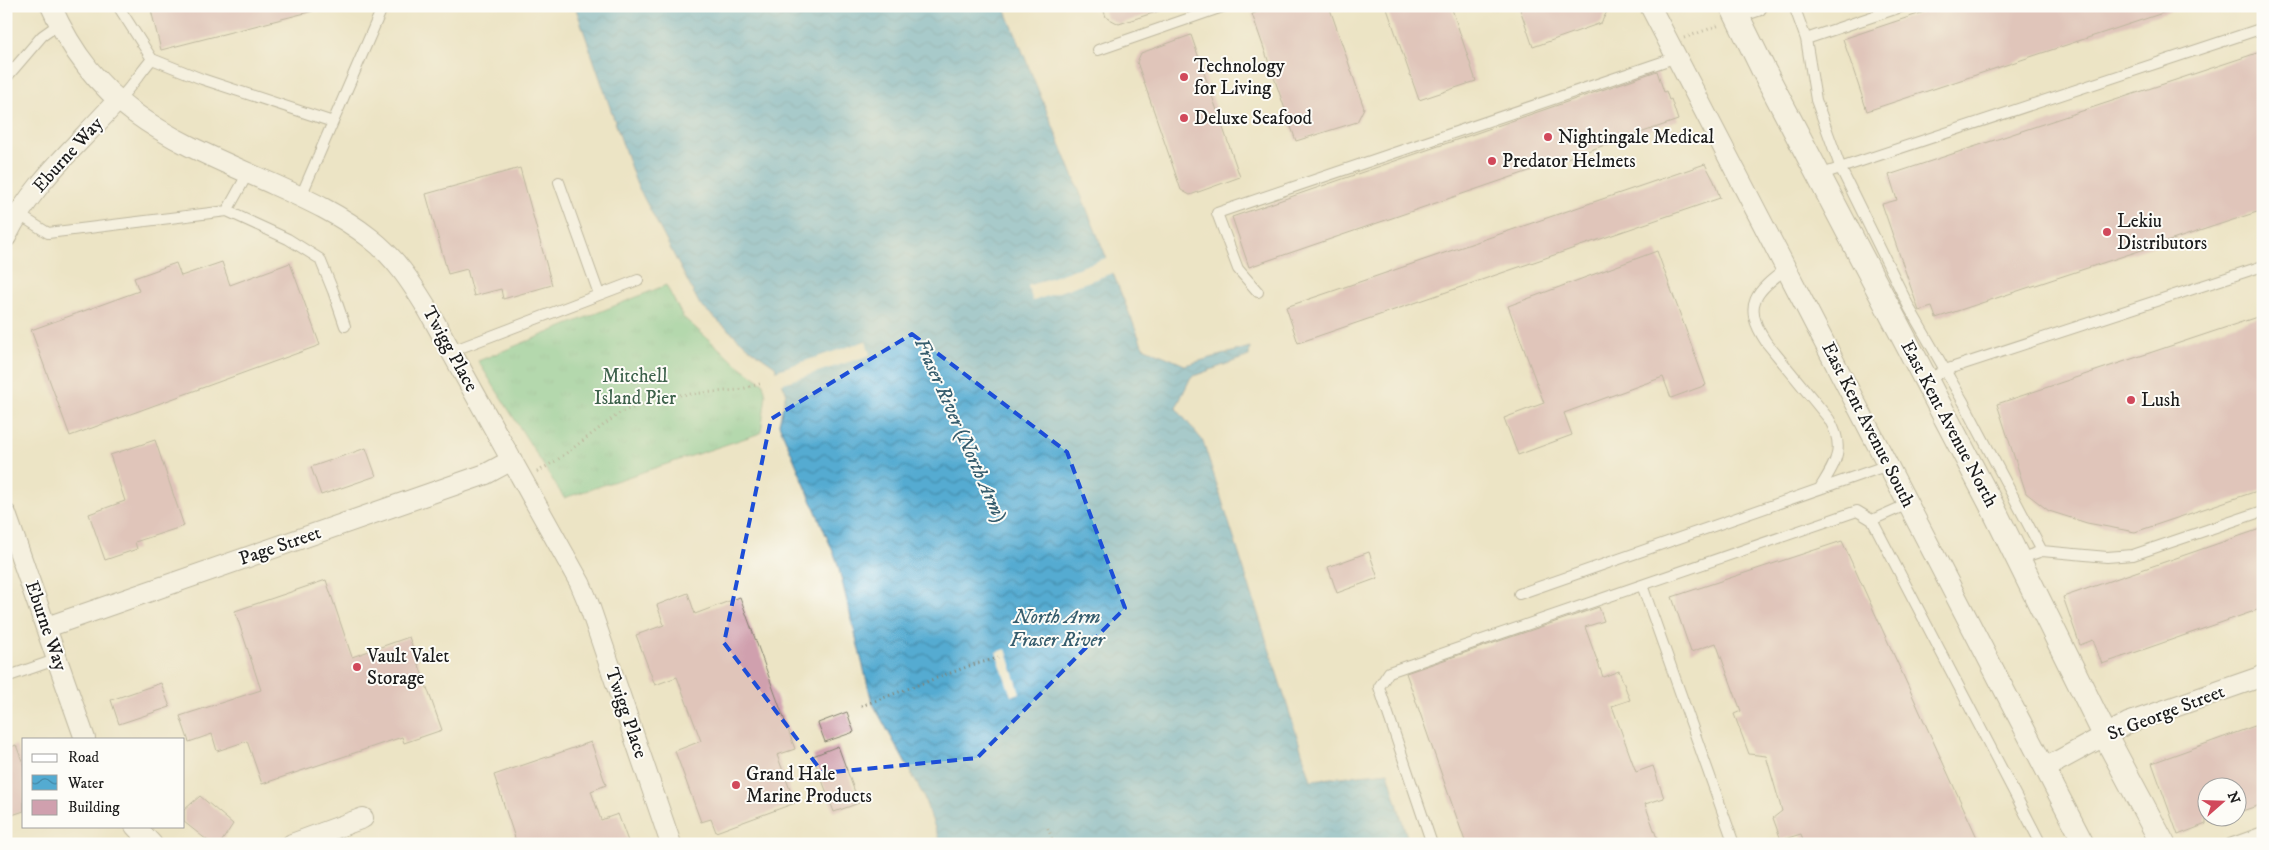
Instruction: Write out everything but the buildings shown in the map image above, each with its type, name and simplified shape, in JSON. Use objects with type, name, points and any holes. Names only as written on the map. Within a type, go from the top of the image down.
[{"type":"street","name":"East Kent Avenue South","points":[[1650,6],[2084,844]]},
{"type":"street","name":"East Kent Avenue North","points":[[1741,12],[1830,172],[1935,376],[2019,559],[2106,735],[2163,844]]},
{"type":"street","name":"Twigg Place","points":[[55,15],[98,81],[117,101],[142,120],[174,139],[301,196],[350,222],[390,256],[423,301],[452,351],[564,552],[588,602],[671,844]]},
{"type":"street","name":"Eburne Way","points":[[6,237],[18,214],[52,168],[117,101]]},
{"type":"street","name":"Page Street","points":[[47,627],[486,474],[512,460]]},
{"type":"street","name":"Eburne Way","points":[[6,514],[85,738]]},
{"type":"street","name":"St George Street","points":[[2045,768],[2128,723],[2263,676]]},
{"type":"street","points":[[292,844],[363,818]]},
{"type":"street","points":[[137,828],[152,844]]},
{"type":"lane","points":[[118,6],[152,59],[202,79],[333,122]]},
{"type":"lane","points":[[301,196],[383,6]]},
{"type":"lane","points":[[1098,50],[1225,6]]},
{"type":"lane","points":[[1794,6],[1806,39],[1830,172],[2263,28]]},
{"type":"lane","points":[[1806,39],[1904,6]]},
{"type":"lane","points":[[6,78],[42,36],[55,15]]},
{"type":"lane","points":[[1258,292],[1238,269],[1217,214],[1673,50]]},
{"type":"lane","points":[[117,101],[131,88],[141,71],[152,59]]},
{"type":"lane","points":[[227,211],[248,173]]},
{"type":"lane","points":[[559,182],[599,294]]},
{"type":"lane","points":[[18,214],[48,233],[227,211],[288,239],[320,259],[344,326]]},
{"type":"lane","points":[[2042,551],[1964,403],[1935,376],[2263,266]]},
{"type":"lane","points":[[1787,268],[1756,294],[1753,316],[1757,329],[1766,342],[1836,430],[1839,450],[1834,464],[1820,488]]},
{"type":"lane","points":[[452,351],[638,280]]},
{"type":"lane","points":[[1519,594],[1888,465]]},
{"type":"lane","points":[[1872,520],[1908,504]]},
{"type":"lane","points":[[1432,844],[1378,688],[1389,672],[1857,511],[1872,520],[2041,844]]},
{"type":"lane","points":[[2019,559],[2042,551],[2107,557],[2132,555],[2263,511]]},
{"type":"lane","points":[[1642,585],[1734,844]]},
{"type":"lane","points":[[6,677],[58,658]]},
{"type":"lane","points":[[2230,844],[2258,837]]},
{"type":"path","points":[[1673,50],[1741,12]]},
{"type":"path","points":[[536,472],[557,460],[621,412],[666,396],[738,390],[763,383]]},
{"type":"path","points":[[861,706],[972,665],[998,658]]},
{"type":"path","points":[[1048,828],[1054,844]]},
{"type":"highlighted area","points":[[912,334],[1067,452],[1125,608],[977,758],[823,773],[724,643],[771,419]]},
{"type":"green space","name":"Mitchell Island Pier","points":[[666,285],[683,317],[737,364],[763,383],[766,395],[761,433],[564,498],[478,361]]},
{"type":"water","name":"North Arm Fraser River","points":[[575,6],[1004,6],[1143,347],[1185,365],[1250,347],[1249,356],[1191,377],[1176,408],[1203,441],[1311,780],[1388,772],[1409,844],[941,844],[922,793],[872,702],[837,561],[779,424],[786,392],[775,366],[749,348],[700,305],[636,183]]},
{"type":"pier","points":[[1109,257],[1115,272],[1033,301],[1028,286]]},
{"type":"pier","points":[[866,341],[870,355],[780,384],[775,371]]},
{"type":"pier","points":[[1006,649],[1020,693],[1011,696],[996,652]]},
{"type":"place","name":"Technology for Living","points":[[1184,77]]},
{"type":"place","name":"Deluxe Seafood","points":[[1184,118]]},
{"type":"place","name":"Nightingale Medical","points":[[1548,137]]},
{"type":"place","name":"Predator Helmets","points":[[1492,161]]},
{"type":"place","name":"Lekiu Distributors","points":[[2107,232]]},
{"type":"place","name":"Lush","points":[[2131,400]]},
{"type":"place","name":"Vault Valet Storage","points":[[357,667]]},
{"type":"place","name":"Grand Hale Marine Products","points":[[736,785]]},
{"type":"water label","name":"Fraser River (North Arm)","points":[[960,430]]}]
